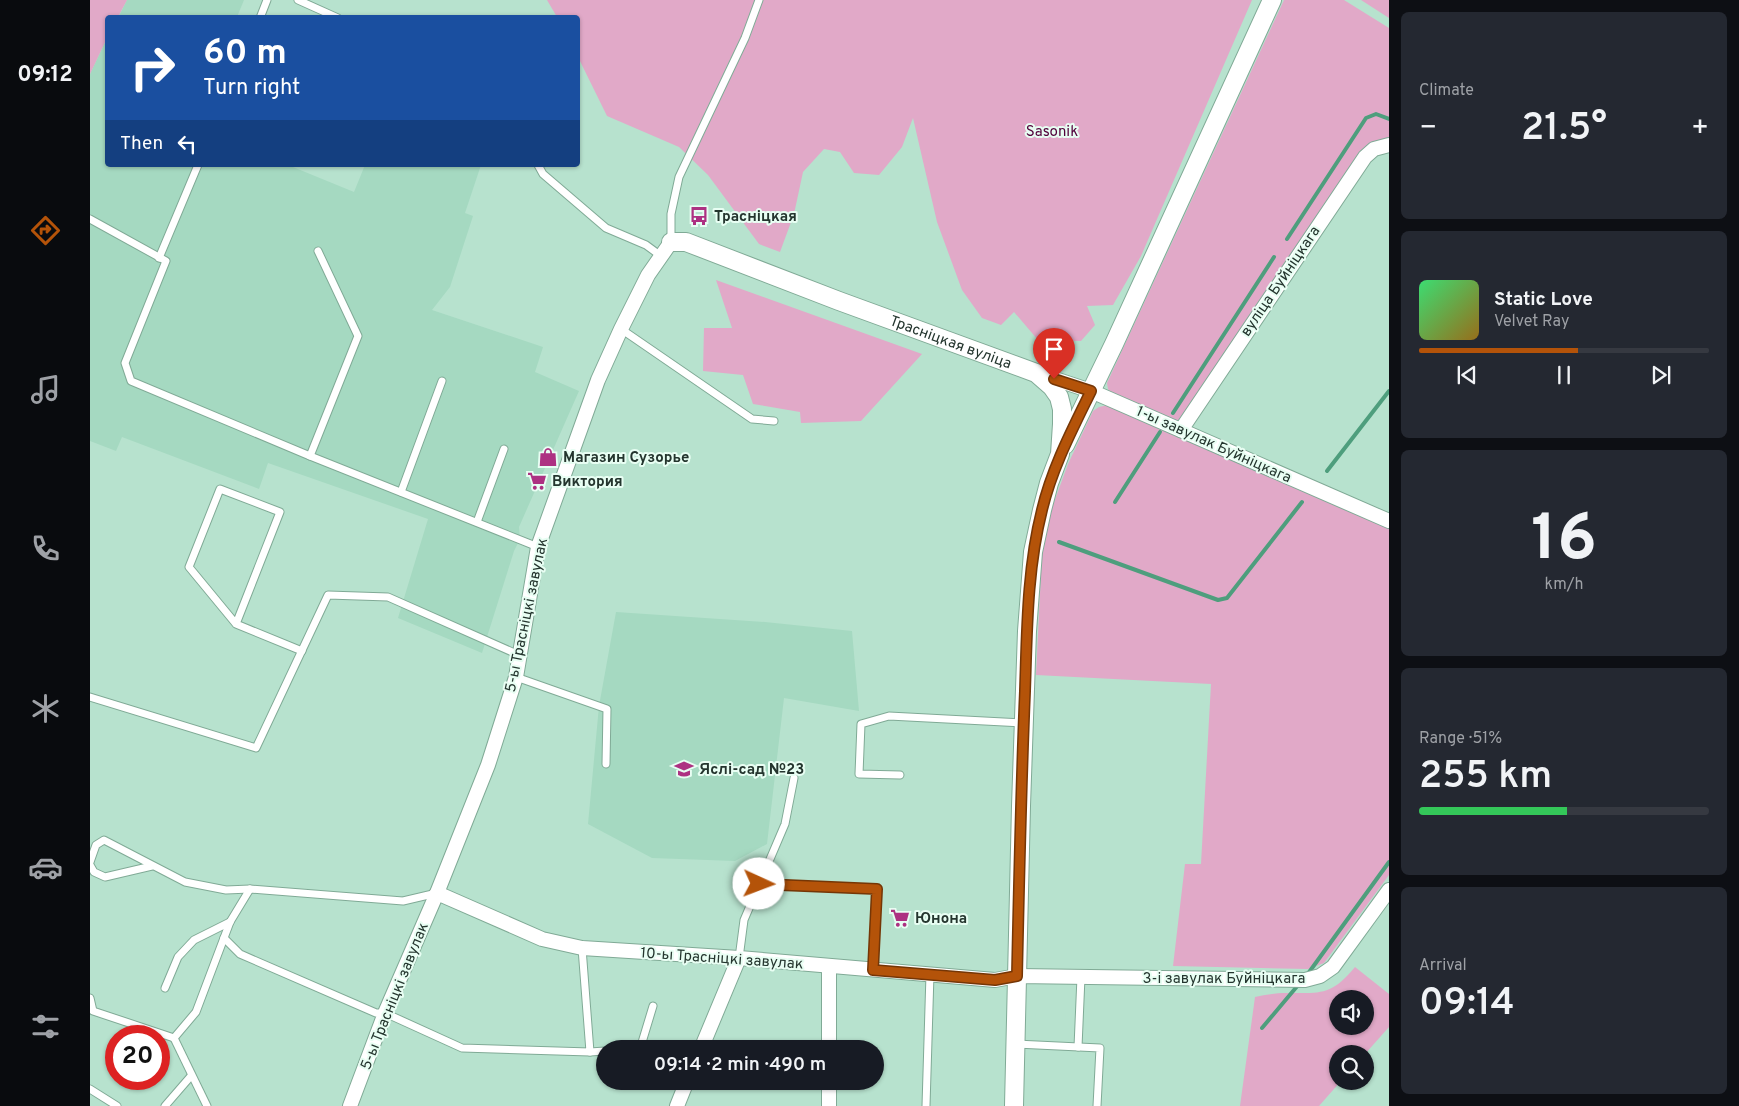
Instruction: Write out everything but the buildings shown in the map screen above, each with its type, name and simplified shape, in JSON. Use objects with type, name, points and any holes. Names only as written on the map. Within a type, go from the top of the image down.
[{"type":"street","points":[[1060,454],[1192,176],[1272,0]]},
{"type":"street","name":"вуліца Буйніцкага","points":[[1181,430],[1365,157],[1374,149],[1389,145]]},
{"type":"street","name":"Трасніцкая вуліца","points":[[666,249],[686,242],[839,301],[1036,373],[1052,387],[1059,397],[1062,409],[1060,454],[1044,501],[1033,552],[1027,631],[1014,1106]]},
{"type":"street","name":"5-ы Трасніцкі завулак","points":[[350,1106],[385,1013],[438,893],[488,765],[516,677],[538,547],[598,380],[648,275],[666,249]]},
{"type":"street","name":"1-ы завулак Буйніцкага","points":[[1036,373],[1091,391],[1389,521]]},
{"type":"street","name":"3-і завулак Буйніцкага","points":[[1017,976],[1305,980],[1320,976],[1333,967],[1389,890]]},
{"type":"street","name":"10-ы Трасніцкі завулак","points":[[438,893],[542,939],[582,948],[739,958],[995,980],[1017,976]]},
{"type":"street","points":[[705,1040],[739,958]]},
{"type":"street","points":[[828,966],[829,1040]]},
{"type":"street","points":[[677,1106],[684,1090]]},
{"type":"street","points":[[829,1090],[829,1106]]},
{"type":"lane","points":[[261,15],[267,0]]},
{"type":"lane","points":[[298,0],[331,15]]},
{"type":"lane","points":[[539,167],[543,174],[606,228],[646,245],[666,249],[679,177],[745,38],[759,0]]},
{"type":"lane","points":[[160,258],[197,167]]},
{"type":"lane","points":[[90,218],[166,261],[125,362],[131,381],[310,456],[538,547]]},
{"type":"lane","points":[[310,456],[358,336],[318,251]]},
{"type":"lane","points":[[621,329],[752,418],[774,421]]},
{"type":"lane","points":[[401,492],[442,381]]},
{"type":"lane","points":[[477,522],[504,449]]},
{"type":"lane","points":[[236,624],[280,512],[220,490],[189,566],[236,624],[302,650]]},
{"type":"lane","points":[[90,697],[256,748],[328,595],[388,597],[519,655]]},
{"type":"lane","points":[[516,677],[607,709],[606,764]]},
{"type":"lane","points":[[900,775],[859,774],[861,724],[889,716],[1023,723]]},
{"type":"lane","points":[[739,958],[744,920],[785,824],[794,778]]},
{"type":"lane","points":[[152,866],[105,876],[94,872],[90,863],[96,845],[104,840],[185,882],[226,890],[403,901],[438,893]]},
{"type":"lane","points":[[759,884],[877,889],[873,970]]},
{"type":"lane","points":[[174,1038],[196,1012],[230,922],[250,890]]},
{"type":"lane","points":[[165,988],[178,957],[194,940],[230,922]]},
{"type":"lane","points":[[224,938],[240,954],[376,1013],[385,1013],[462,1048],[596,1052]]},
{"type":"lane","points":[[582,948],[590,1052]]},
{"type":"lane","points":[[926,1106],[930,974]]},
{"type":"lane","points":[[1078,1047],[1081,977]]},
{"type":"lane","points":[[90,998],[91,1012],[174,1038],[207,1106]]},
{"type":"lane","points":[[643,1040],[653,1006]]},
{"type":"lane","points":[[1015,1044],[1100,1048],[1097,1106]]},
{"type":"lane","points":[[165,1106],[191,1076]]},
{"type":"lane","points":[[90,1089],[117,1106]]},
{"type":"shaded area","points":[[127,0],[244,0],[238,15],[120,15]]},
{"type":"shaded area","points":[[105,42],[105,167],[293,167],[354,192],[364,167],[480,167],[465,213],[473,216],[450,287],[432,310],[543,347],[535,372],[579,391],[519,527],[520,539],[514,551],[482,653],[398,618],[428,519],[268,463],[259,489],[122,437],[116,451],[90,441],[90,74]]},
{"type":"shaded area","name":"Яслі-сад №23","points":[[616,612],[765,622],[852,631],[859,711],[784,698],[767,844],[735,861],[652,858],[588,824],[599,706]]},
{"type":"green space","points":[[90,0],[127,0],[119,15],[105,15],[105,42],[90,74]]},
{"type":"green space","name":"Sasonik","points":[[547,0],[1252,0],[1141,256],[1113,305],[1087,306],[1095,325],[1081,341],[1038,340],[1014,312],[1001,325],[982,318],[962,290],[937,222],[913,118],[902,147],[879,175],[854,173],[840,152],[824,149],[803,172],[794,214],[780,252],[759,244],[708,175],[679,147],[607,116],[580,61],[580,15],[556,15]]},
{"type":"green space","points":[[1284,0],[1344,0],[1389,28],[1389,139],[1372,142],[1360,151],[1186,415],[1181,420],[1175,421],[1113,395],[1108,389],[1107,383]]},
{"type":"green space","points":[[1361,0],[1389,0],[1389,18]]},
{"type":"green space","points":[[716,280],[922,354],[861,421],[801,423],[800,412],[753,404],[743,375],[703,371],[704,328],[732,328]]},
{"type":"green space","points":[[1108,405],[1389,528],[1389,875],[1324,963],[1308,969],[1173,966],[1185,864],[1201,864],[1211,684],[1036,675],[1042,553],[1046,524],[1068,464],[1093,411]]},
{"type":"green space","points":[[1355,967],[1389,994],[1389,1027],[1373,1045],[1329,1045],[1329,1090],[1333,1090],[1319,1106],[1240,1106],[1255,997],[1278,993],[1325,991],[1339,983]]},
{"type":"waterway","points":[[1287,239],[1366,118],[1376,114],[1389,119]]},
{"type":"waterway","points":[[1173,413],[1274,257]]},
{"type":"waterway","points":[[1327,471],[1389,391]]},
{"type":"waterway","points":[[1115,502],[1160,432]]},
{"type":"waterway","points":[[1059,542],[1218,600],[1227,598],[1302,502]]},
{"type":"waterway","points":[[1307,975],[1389,862]]},
{"type":"waterway","points":[[1262,1028],[1299,984]]},
{"type":"place","name":"Трасніцкая","points":[[699,216]]},
{"type":"place","name":"Магазин Сузорье","points":[[548,457]]},
{"type":"place","name":"Виктория","points":[[537,481]]},
{"type":"place","name":"Яслі-сад №23","points":[[684,769]]},
{"type":"place","name":"Юнона","points":[[900,918]]},
{"type":"route","points":[[759,884],[877,889],[873,970],[995,980],[1017,976],[1023,723],[1033,552],[1049,483],[1060,454],[1091,391],[1054,379]]}]
